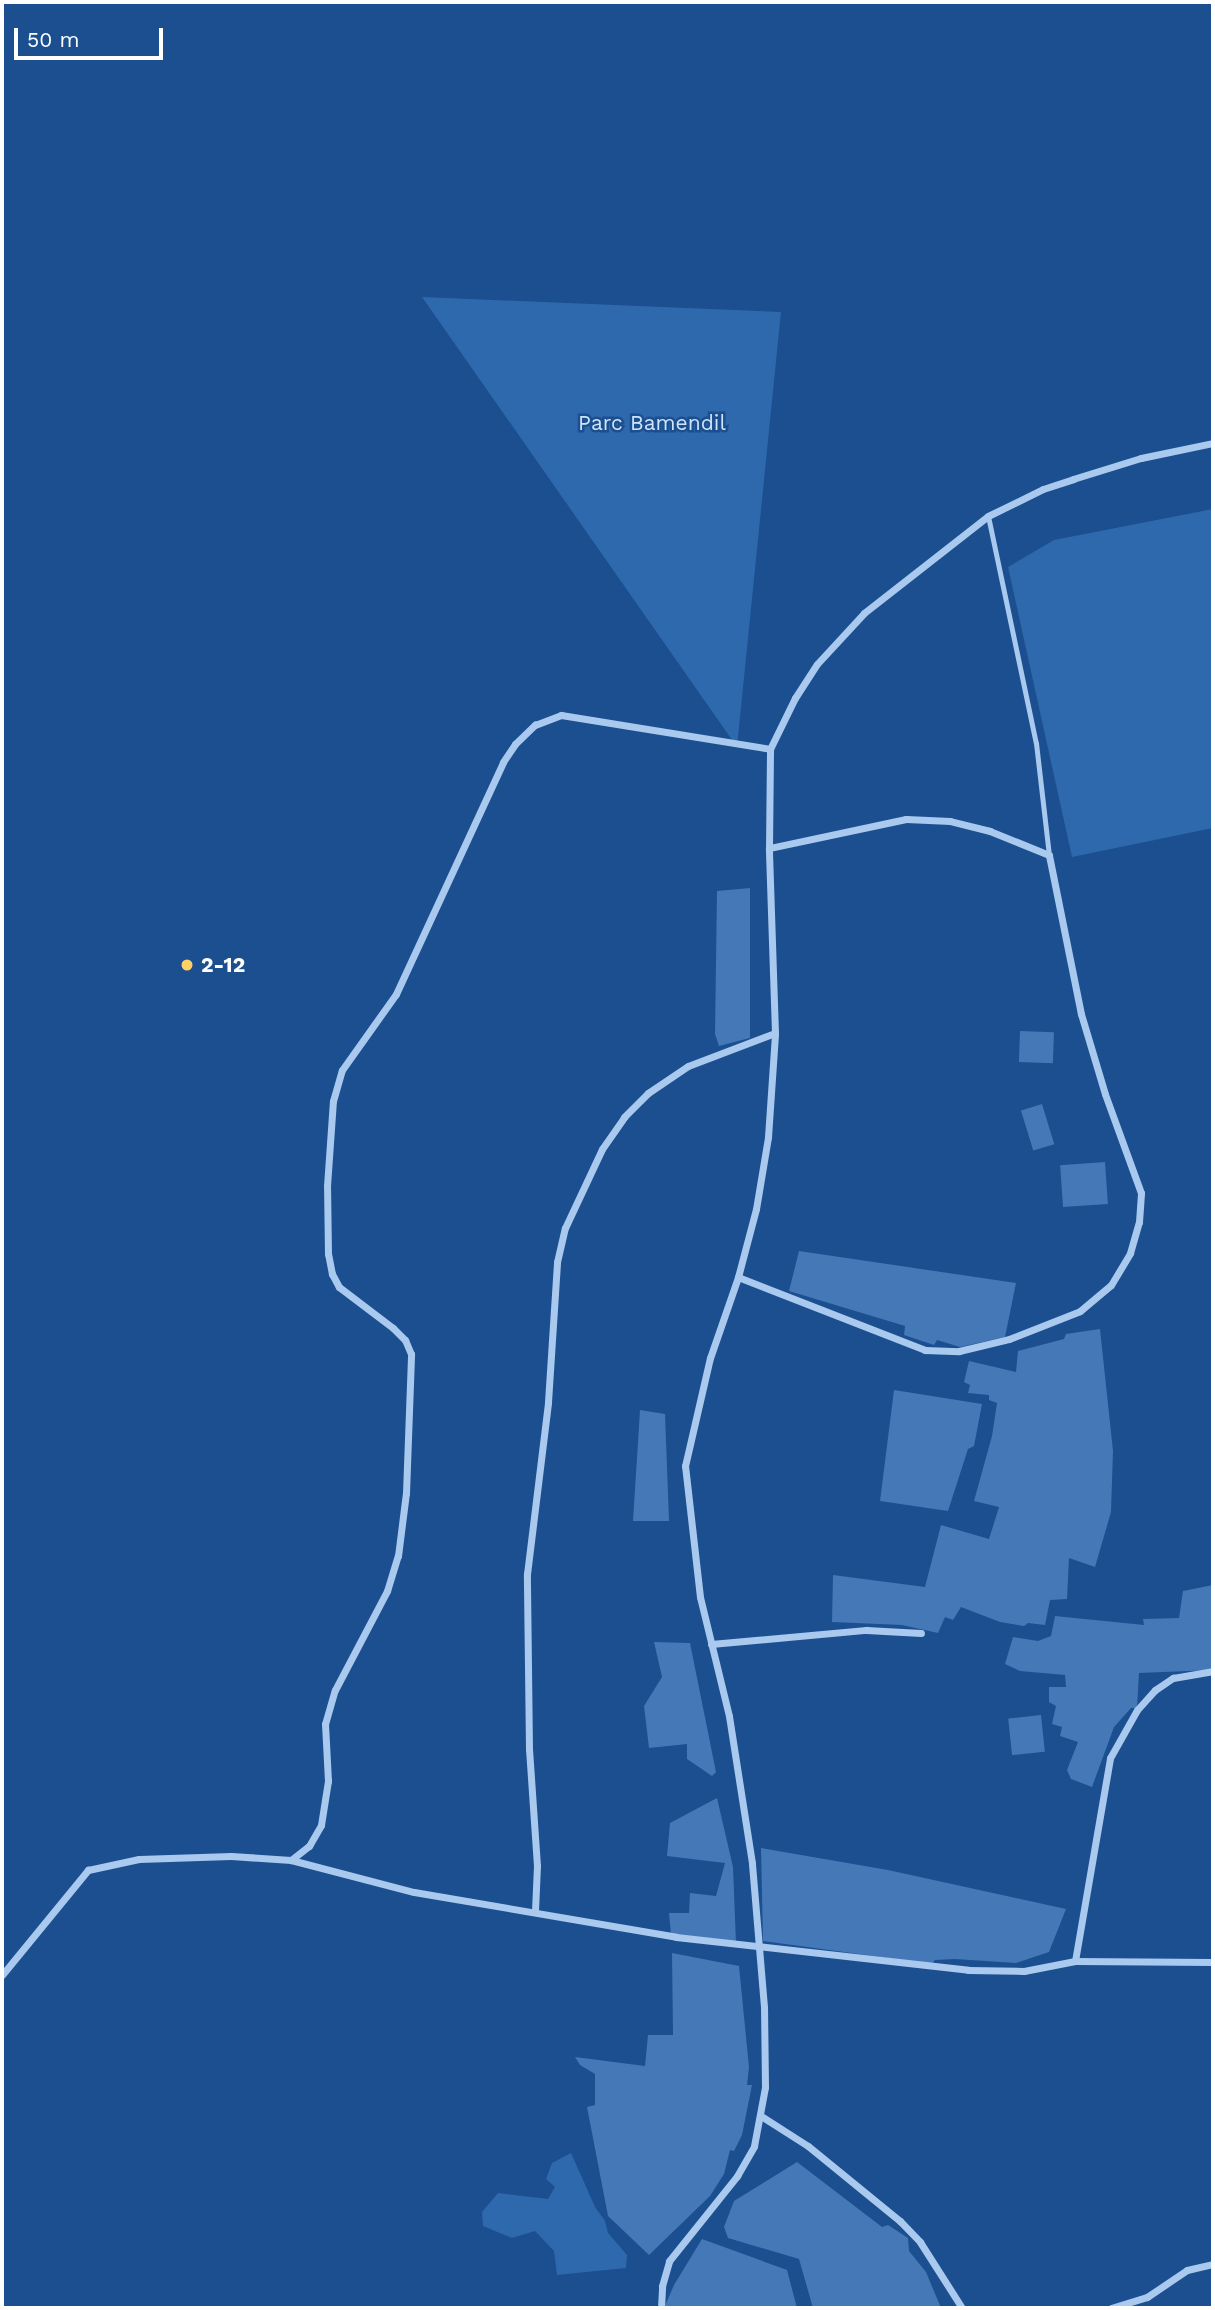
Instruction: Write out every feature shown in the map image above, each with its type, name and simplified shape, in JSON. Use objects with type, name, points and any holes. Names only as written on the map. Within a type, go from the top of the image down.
[{"type":"street","points":[[661,2308],[662,2286],[668,2261],[737,2176],[754,2146],[765,2087],[764,2007],[752,1864],[729,1716],[711,1644],[691,1539],[685,1466],[710,1358],[738,1276],[755,1209],[768,1137],[775,1033],[769,848],[770,749],[789,708],[817,664],[864,613],[988,516],[1043,489],[1073,479],[1140,458],[1213,443]]},
{"type":"street","points":[[291,1860],[309,1846],[321,1825],[328,1781],[326,1724],[335,1690],[387,1591],[398,1556],[405,1493],[411,1354],[405,1340],[393,1328],[339,1287],[332,1274],[328,1254],[327,1186],[333,1101],[342,1070],[396,994],[503,762],[515,744],[535,725],[561,715],[770,749]]},
{"type":"street","points":[[738,1276],[925,1350],[945,1352],[977,1348],[1067,1319],[1111,1285],[1130,1253],[1139,1222],[1141,1193],[1105,1094],[1081,1014],[1049,855],[990,831],[950,821],[906,819],[769,848]]},
{"type":"street","points":[[535,1911],[537,1866],[529,1749],[527,1574],[548,1402],[557,1262],[565,1228],[602,1149],[624,1117],[648,1093],[688,1066],[775,1033]]},
{"type":"street","points":[[711,1644],[866,1630],[920,1633]]},
{"type":"street","points":[[1074,1961],[1110,1758],[1137,1710],[1155,1690],[1173,1678],[1213,1671]]},
{"type":"street","points":[[2,1975],[88,1870],[139,1859],[185,1856],[291,1860],[414,1892],[666,1936],[1000,1972],[1024,1971],[1074,1961],[1213,1962]]},
{"type":"street","points":[[761,2116],[808,2146],[900,2221],[919,2242],[962,2308]]},
{"type":"street","points":[[1111,2308],[1147,2297],[1186,2270],[1213,2264]]},
{"type":"lane","points":[[988,516],[1037,743],[1049,855]]},
{"type":"green space","name":"Parc Bamendil","points":[[422,297],[781,312],[737,747]]},
{"type":"green space","points":[[1213,509],[1213,828],[1072,857],[1008,567],[1054,540]]},
{"type":"green space","points":[[571,2153],[595,2207],[605,2221],[608,2233],[627,2255],[626,2268],[557,2275],[554,2251],[535,2231],[512,2238],[483,2226],[482,2212],[498,2193],[548,2199],[555,2187],[546,2179],[552,2163]]},
{"type":"building","points":[[750,888],[750,1038],[719,1046],[715,1034],[717,891]]},
{"type":"building","points":[[1020,1031],[1054,1032],[1053,1063],[1019,1062]]},
{"type":"building","points":[[1042,1104],[1054,1144],[1033,1151],[1021,1110]]},
{"type":"building","points":[[1105,1162],[1108,1204],[1063,1207],[1060,1165]]},
{"type":"building","points":[[799,1251],[1016,1283],[1005,1337],[960,1347],[937,1340],[934,1345],[904,1335],[905,1326],[789,1291]]},
{"type":"building","points":[[1100,1329],[1113,1451],[1111,1512],[1095,1567],[1069,1558],[1067,1599],[1050,1600],[1045,1625],[1028,1623],[1024,1626],[1000,1622],[961,1607],[953,1620],[945,1617],[938,1633],[902,1625],[832,1622],[833,1575],[925,1587],[941,1525],[989,1539],[999,1507],[974,1501],[992,1436],[997,1403],[989,1400],[989,1395],[968,1393],[970,1385],[964,1382],[969,1361],[1016,1372],[1018,1351],[1064,1339],[1066,1334]]},
{"type":"building","points":[[894,1390],[982,1404],[974,1446],[968,1449],[948,1511],[880,1501]]},
{"type":"building","points":[[640,1410],[665,1414],[669,1521],[633,1521]]},
{"type":"building","points":[[1213,1585],[1213,1670],[1139,1673],[1137,1708],[1131,1708],[1114,1727],[1092,1787],[1071,1779],[1067,1770],[1078,1742],[1060,1736],[1062,1727],[1052,1724],[1056,1706],[1049,1702],[1049,1687],[1066,1687],[1065,1675],[1020,1671],[1005,1664],[1013,1637],[1038,1641],[1051,1636],[1055,1616],[1144,1625],[1143,1619],[1179,1618],[1183,1591]]},
{"type":"building","points":[[654,1642],[690,1643],[716,1772],[712,1776],[687,1759],[687,1744],[649,1748],[644,1706],[662,1677]]},
{"type":"building","points":[[1041,1715],[1045,1752],[1012,1755],[1008,1718]]},
{"type":"building","points":[[717,1798],[733,1867],[736,1943],[671,1935],[669,1913],[689,1913],[690,1893],[716,1896],[725,1863],[667,1856],[670,1823]]},
{"type":"building","points":[[761,1848],[888,1870],[1066,1909],[1049,1952],[1016,1963],[955,1959],[935,1960],[932,1964],[763,1941]]},
{"type":"building","points":[[672,1953],[739,1966],[749,2067],[747,2085],[752,2085],[742,2135],[734,2151],[730,2150],[724,2174],[710,2196],[649,2255],[608,2216],[587,2107],[595,2105],[595,2074],[580,2065],[575,2057],[645,2066],[648,2035],[673,2035]]},
{"type":"building","points":[[797,2162],[882,2227],[888,2225],[908,2238],[909,2251],[926,2272],[941,2308],[813,2308],[799,2259],[728,2238],[724,2227],[734,2201]]},
{"type":"building","points":[[702,2239],[787,2270],[797,2308],[664,2308],[674,2285]]},
{"type":"place","name":"2-12","points":[[187,965]]}]
